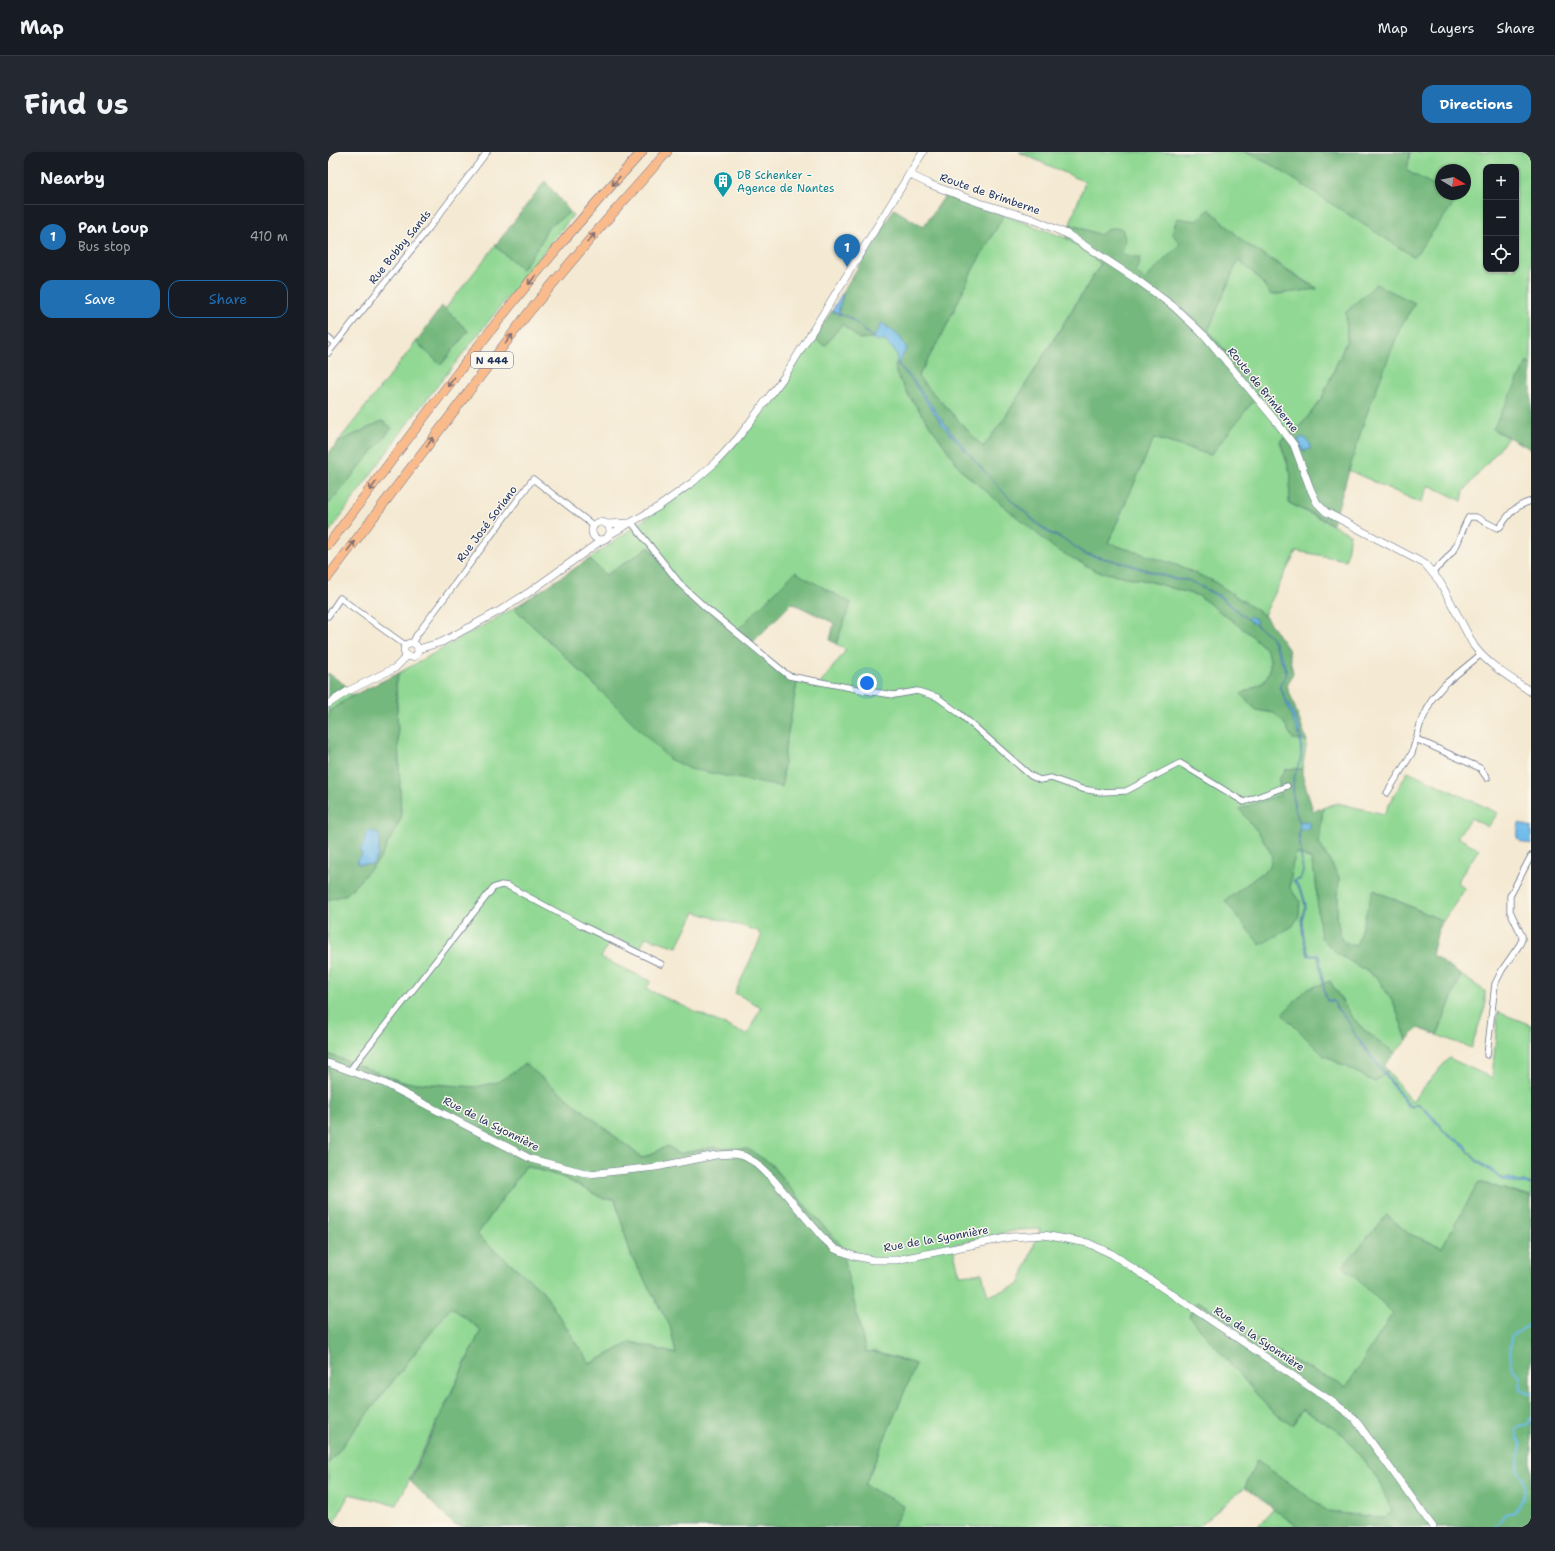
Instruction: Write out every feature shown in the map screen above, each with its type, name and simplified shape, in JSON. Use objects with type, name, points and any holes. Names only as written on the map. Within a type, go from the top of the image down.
[{"type":"highway","name":"N 444","points":[[328,545],[522,291],[585,216],[642,152]]},
{"type":"highway","name":"N 444","points":[[328,577],[534,306],[606,220],[667,152]]},
{"type":"street","name":"Rue Bobby Sands","points":[[328,353],[429,228],[487,152]]},
{"type":"street","points":[[418,649],[442,642],[501,610],[602,540],[606,539],[609,535],[658,507],[693,482],[717,461],[738,438],[784,377],[923,152]]},
{"type":"street","name":"Route de Brimberne","points":[[909,174],[929,184],[980,203],[1030,218],[1067,234],[1100,254],[1173,306],[1206,338],[1275,420],[1294,445],[1310,488],[1317,502],[1326,512],[1418,560],[1432,572],[1440,582],[1480,655],[1490,664],[1531,692]]},
{"type":"street","points":[[328,338],[335,344]]},
{"type":"street","name":"Rue José Soriano","points":[[412,642],[533,479],[594,526]]},
{"type":"street","points":[[1432,572],[1447,559],[1456,545],[1469,517],[1476,517],[1497,528],[1500,527],[1511,512],[1519,505],[1531,501]]},
{"type":"street","points":[[575,560],[590,542],[594,526],[600,523],[632,523]]},
{"type":"street","points":[[632,523],[681,585],[705,607],[789,676],[894,695],[917,691],[937,697],[960,714],[1031,776],[1040,780],[1051,778],[1082,789],[1101,792],[1126,790],[1180,763],[1244,802],[1287,786]]},
{"type":"street","points":[[606,524],[609,529],[609,535]]},
{"type":"street","points":[[592,535],[596,539],[602,540]]},
{"type":"street","points":[[328,616],[340,598],[405,645]]},
{"type":"street","points":[[407,656],[403,650],[408,642],[412,642],[418,649]]},
{"type":"street","points":[[328,704],[348,691],[395,668],[407,656],[411,657],[416,655],[418,649]]},
{"type":"street","points":[[1387,793],[1412,753],[1420,725],[1432,699],[1445,684],[1480,655]]},
{"type":"street","points":[[1416,739],[1480,768],[1487,778]]},
{"type":"street","points":[[1487,1055],[1495,984],[1502,970],[1513,956],[1522,939],[1510,911],[1510,896],[1531,856]]},
{"type":"street","points":[[350,1070],[493,888],[501,885],[508,886],[581,925],[661,964]]},
{"type":"street","name":"Rue de la Syonnière","points":[[328,1063],[384,1083],[531,1159],[589,1174],[656,1167],[716,1155],[734,1154],[744,1156],[756,1163],[772,1178],[823,1238],[835,1249],[854,1256],[873,1260],[896,1260],[1011,1237],[1044,1235],[1088,1243],[1112,1254],[1332,1401],[1354,1418],[1432,1527]]},
{"type":"green space","points":[[1019,152],[1245,152],[1270,164],[1435,194],[1435,200],[1471,200],[1471,164],[1435,164],[1435,186],[1407,171],[1410,152],[1531,152],[1531,365],[1527,362],[1494,430],[1508,438],[1464,491],[1462,501],[1429,485],[1421,503],[1348,470],[1364,421],[1388,357],[1401,326],[1415,303],[1346,312],[1347,340],[1322,398],[1303,423],[1280,441],[1291,475],[1289,503],[1350,534],[1346,560],[1296,551],[1264,615],[1213,581],[1176,565],[1108,543],[1154,438],[1211,455],[1208,331],[1238,260],[1259,278],[1271,295],[1317,288],[1245,243],[1209,209],[1180,244],[1144,280],[1121,254],[1125,239],[1110,228],[1100,235],[1070,224],[1085,182]]},
{"type":"green space","points":[[1245,152],[1410,152],[1407,171],[1435,186],[1435,200],[1457,200],[1414,257],[1270,164]]},
{"type":"green space","points":[[545,181],[570,212],[547,228],[540,244],[522,269],[495,246]]},
{"type":"green space","points":[[945,196],[1004,215],[973,269],[947,325],[918,377],[983,447],[1004,419],[1101,264],[1066,238],[1070,224],[1100,235],[1110,228],[1122,228],[1125,239],[1122,254],[1140,258],[1136,272],[1144,280],[1180,244],[1172,233],[1177,218],[1197,221],[1209,209],[1245,243],[1317,289],[1271,295],[1259,278],[1238,260],[1208,331],[1261,391],[1211,455],[1154,438],[1108,543],[1176,565],[1213,581],[1264,615],[1288,649],[1293,673],[1287,686],[1307,741],[1293,739],[1284,723],[1274,713],[1256,710],[1241,694],[1264,682],[1270,670],[1270,658],[1266,649],[1250,634],[1199,596],[1148,581],[1096,571],[1054,548],[963,472],[909,396],[896,373],[895,364],[898,363],[906,348],[899,336],[882,323],[874,338],[859,339],[842,324],[825,346],[813,338],[832,311],[839,315],[839,308],[844,290],[894,209],[923,227]]},
{"type":"green space","points":[[570,212],[573,215],[407,424],[328,534],[328,505],[355,472],[382,421],[337,443],[416,342],[441,365],[468,331],[445,309],[495,246],[522,269],[540,244],[547,228]]},
{"type":"green space","points":[[1004,215],[1066,238],[1101,263],[1004,419],[983,447],[918,377],[947,325],[973,269]]},
{"type":"green space","points":[[1376,284],[1415,303],[1401,326],[1364,421],[1333,524],[1289,503],[1291,475],[1280,441],[1303,423],[1322,398],[1347,340],[1346,312]]},
{"type":"green space","points":[[442,306],[468,331],[441,365],[416,342]]},
{"type":"green space","points":[[842,324],[859,339],[874,338],[885,341],[897,354],[896,373],[909,396],[963,472],[1054,547],[1096,571],[1148,581],[1199,596],[1250,634],[1266,649],[1270,658],[1270,670],[1264,682],[1241,694],[1256,710],[1274,713],[1284,723],[1293,739],[1307,741],[1302,769],[1286,769],[1279,779],[1280,795],[1261,836],[1272,855],[1270,867],[1225,901],[1300,902],[1290,888],[1292,866],[1296,853],[1311,859],[1316,880],[1321,937],[1336,953],[1377,977],[1394,1004],[1407,1040],[1395,1053],[1364,1030],[1351,1016],[1330,981],[1323,1055],[1375,1082],[1388,1072],[1412,1101],[1449,1058],[1492,1078],[1498,1012],[1531,1025],[1531,1197],[1479,1182],[1442,1247],[1409,1234],[1387,1215],[1393,1313],[1346,1388],[1286,1357],[1198,1301],[1189,1316],[1302,1409],[1344,1435],[1377,1478],[1393,1511],[1385,1518],[1329,1512],[1257,1460],[1245,1487],[1198,1527],[893,1527],[904,1506],[865,1485],[916,1364],[874,1352],[866,1353],[840,1244],[801,1201],[770,1163],[713,1147],[678,1154],[668,1146],[642,1158],[525,1065],[498,1082],[476,1087],[402,1082],[328,1054],[328,900],[347,894],[380,859],[401,818],[396,682],[399,673],[514,608],[669,759],[782,786],[785,749],[797,683],[799,681],[817,688],[846,650],[836,644],[851,603],[795,573],[735,633],[680,587],[649,547],[606,575],[589,559],[704,477],[728,453],[771,403],[813,338],[825,345]],"holes":[[[695,912],[758,931],[761,937],[735,993],[761,1007],[747,1035],[646,989],[651,981],[601,958],[612,936],[640,949],[645,937],[677,947]],[[1040,1229],[1019,1285],[988,1296],[982,1273],[960,1275],[952,1245],[1018,1230]]]},
{"type":"green space","points":[[1527,362],[1531,365],[1531,449],[1493,429]]},
{"type":"green space","points":[[382,421],[392,428],[328,505],[328,454],[337,443]]},
{"type":"green space","points":[[649,547],[680,587],[735,632],[795,572],[851,603],[836,644],[830,640],[834,623],[792,603],[750,645],[788,678],[799,681],[797,683],[785,749],[782,787],[690,769],[669,759],[514,608],[589,559],[606,575]]},
{"type":"green space","points":[[328,673],[345,685],[328,697]]},
{"type":"green space","points":[[399,673],[396,682],[401,818],[380,859],[347,894],[328,900],[328,712],[352,696]]},
{"type":"green space","points":[[345,685],[352,696],[328,712],[328,697]]},
{"type":"green space","points":[[1286,769],[1302,769],[1302,774],[1313,811],[1323,808],[1319,843],[1339,877],[1337,920],[1342,941],[1356,946],[1373,890],[1443,921],[1439,926],[1432,955],[1461,975],[1437,1035],[1418,1028],[1407,1040],[1394,1004],[1377,977],[1336,953],[1321,937],[1316,880],[1311,859],[1296,853],[1292,866],[1290,888],[1300,902],[1299,916],[1293,926],[1260,945],[1225,901],[1270,867],[1272,855],[1261,836],[1239,809],[1280,795],[1279,779]]},
{"type":"green space","points":[[1408,771],[1498,813],[1488,827],[1471,818],[1457,837],[1479,849],[1457,882],[1465,889],[1443,921],[1374,890],[1356,947],[1342,941],[1337,920],[1339,877],[1319,843],[1323,808],[1337,803],[1384,814]]},
{"type":"green space","points":[[1461,975],[1485,991],[1485,1007],[1471,1048],[1437,1035]]},
{"type":"green space","points":[[1330,981],[1351,1016],[1364,1030],[1395,1053],[1384,1066],[1388,1072],[1375,1082],[1323,1055],[1282,1014],[1307,989]]},
{"type":"green space","points":[[328,1054],[402,1082],[476,1087],[498,1082],[525,1064],[642,1158],[668,1146],[678,1154],[713,1147],[748,1149],[770,1163],[801,1201],[840,1244],[866,1353],[874,1352],[916,1364],[865,1485],[904,1506],[893,1527],[468,1527],[454,1525],[410,1481],[481,1330],[451,1307],[328,1464]],"holes":[[[526,1166],[562,1177],[604,1199],[615,1199],[631,1255],[670,1326],[676,1354],[631,1342],[590,1364],[542,1290],[477,1235]]]},
{"type":"green space","points":[[526,1166],[562,1177],[604,1199],[615,1199],[631,1255],[670,1326],[676,1354],[631,1342],[590,1364],[542,1290],[477,1235]]},
{"type":"green space","points":[[1479,1182],[1531,1197],[1531,1527],[1298,1527],[1245,1487],[1257,1460],[1329,1512],[1385,1518],[1392,1511],[1377,1478],[1344,1435],[1302,1409],[1293,1425],[1271,1411],[1189,1316],[1198,1301],[1286,1357],[1346,1387],[1393,1313],[1343,1266],[1387,1215],[1409,1234],[1442,1247]]},
{"type":"green space","points":[[451,1307],[481,1330],[397,1505],[349,1494],[332,1527],[328,1525],[328,1464]]},
{"type":"green space","points":[[1274,1508],[1298,1527],[1258,1527]]},
{"type":"water","points":[[844,290],[839,308],[839,314],[832,311]]},
{"type":"water","points":[[844,316],[851,318],[874,338],[882,323],[899,336],[907,348],[898,364],[913,380],[950,431],[976,461],[944,427],[911,379],[897,364],[897,354],[893,349],[885,341],[875,340],[850,318]]},
{"type":"water","points":[[1303,437],[1309,442],[1310,449],[1303,451],[1298,440]]},
{"type":"water","points":[[1011,500],[1042,527],[1067,541],[1049,533],[1036,523]]},
{"type":"water","points":[[1067,541],[1084,553],[1132,565],[1175,579],[1188,580],[1175,580],[1126,564],[1084,554]]},
{"type":"water","points":[[1188,580],[1220,596],[1246,618],[1221,598]]},
{"type":"water","points":[[1250,616],[1257,621],[1255,624],[1266,633],[1247,619]]},
{"type":"water","points":[[1271,636],[1284,662],[1286,673]]},
{"type":"water","points":[[1280,685],[1299,729],[1302,743],[1301,756],[1300,738],[1280,687]]},
{"type":"water","points":[[1293,792],[1294,798],[1296,811],[1293,803]]},
{"type":"water","points":[[1299,821],[1310,822],[1308,829],[1301,829],[1299,832],[1303,871],[1298,833],[1300,824]]},
{"type":"water","points":[[1519,823],[1531,827],[1531,845],[1521,842],[1517,838]]},
{"type":"water","points":[[367,832],[375,832],[380,836],[378,856],[372,865],[358,864],[357,860],[362,855],[360,850]]},
{"type":"water","points":[[1302,876],[1300,880],[1295,881],[1303,894],[1306,905],[1302,920],[1304,938],[1309,955],[1319,955],[1325,993],[1328,1000],[1334,1001],[1337,1008],[1347,1019],[1355,1034],[1409,1105],[1414,1106],[1417,1103],[1423,1107],[1443,1130],[1466,1145],[1469,1152],[1477,1160],[1503,1178],[1509,1178],[1519,1182],[1524,1181],[1531,1184],[1531,1186],[1529,1184],[1519,1184],[1503,1180],[1476,1161],[1463,1145],[1447,1135],[1421,1106],[1417,1104],[1414,1107],[1408,1106],[1356,1037],[1349,1023],[1336,1008],[1334,1002],[1327,1001],[1325,996],[1318,956],[1308,956],[1303,938],[1301,920],[1305,906],[1302,894],[1293,881],[1300,879]]},
{"type":"waterway","points":[[1531,1319],[1528,1325],[1511,1337],[1510,1354],[1511,1364],[1520,1377],[1521,1389],[1531,1394]]},
{"type":"waterway","points":[[1495,1527],[1505,1514],[1515,1512],[1525,1491],[1524,1480],[1517,1470],[1521,1444],[1517,1437],[1516,1428],[1528,1425],[1531,1417]]},
{"type":"place","name":"DB Schenker - Agence de Nantes","points":[[723,198]]},
{"type":"place","name":"Pan Loup","points":[[847,267]]}]
